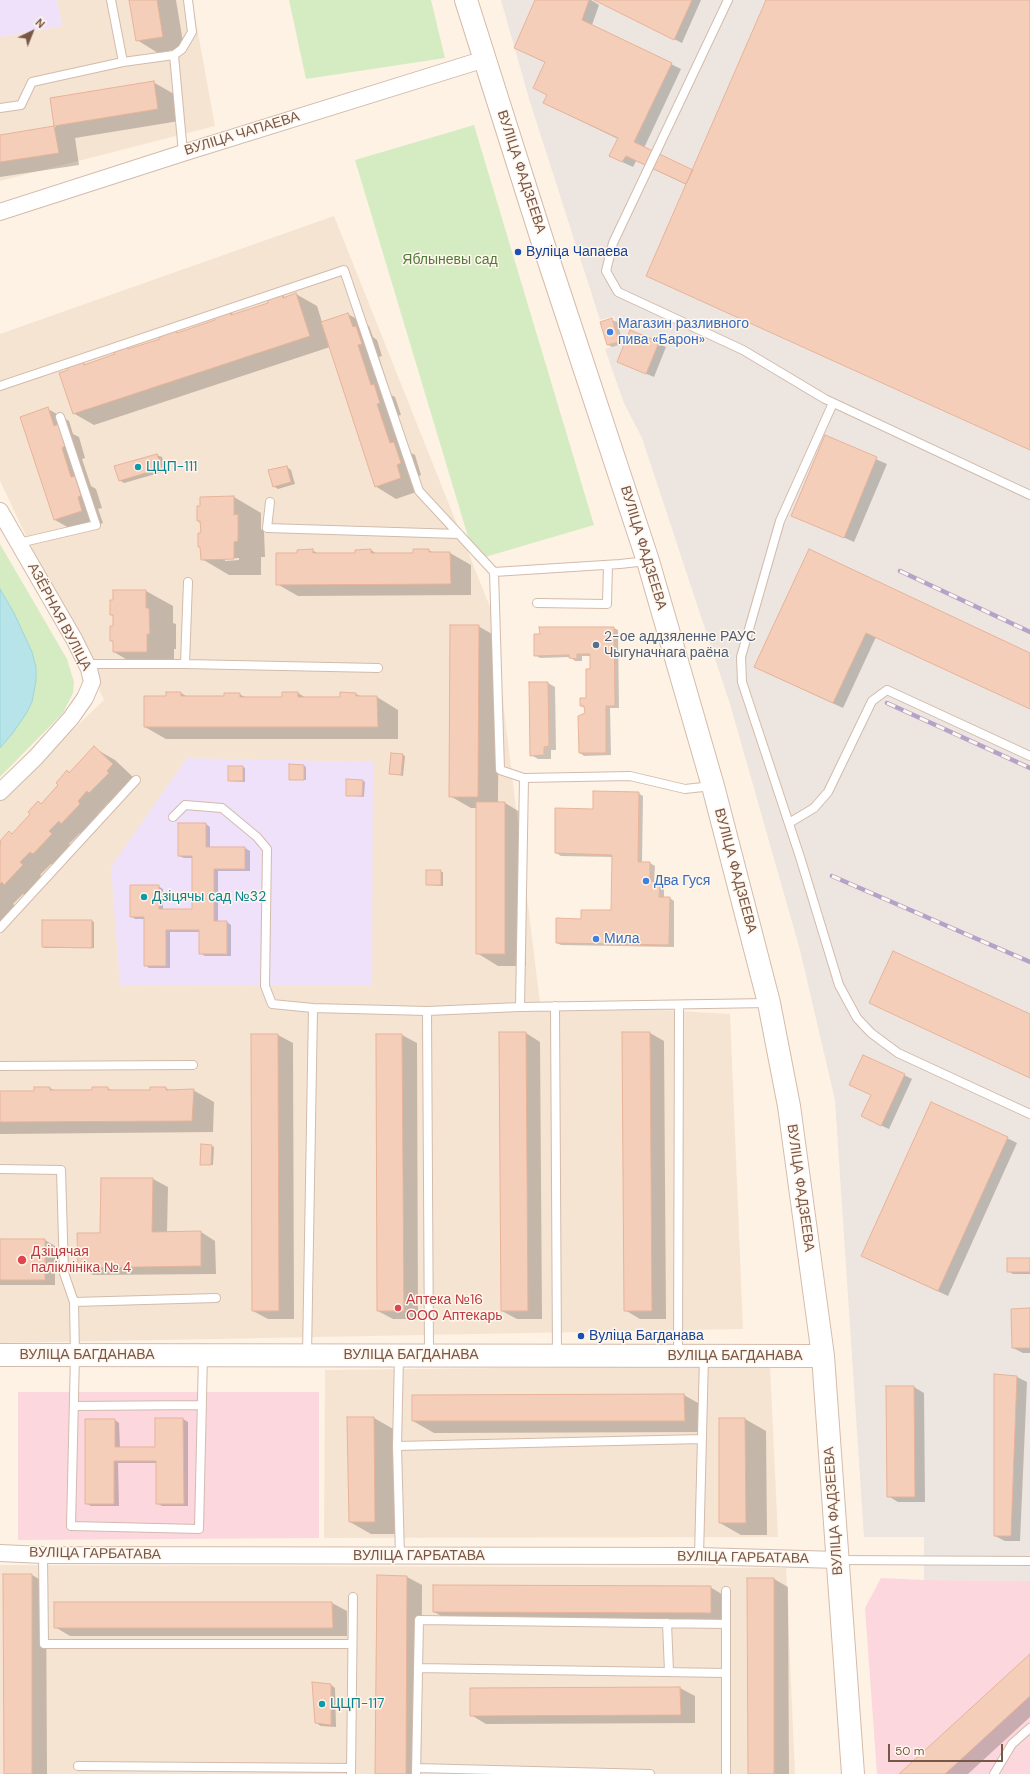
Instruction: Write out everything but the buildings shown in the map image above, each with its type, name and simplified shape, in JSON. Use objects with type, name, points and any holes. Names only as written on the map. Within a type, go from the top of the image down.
[{"type":"street","name":"ВУЛІЦА ФАДЗЕЕВА","points":[[466,0],[648,560],[713,786],[769,1003],[789,1106],[823,1356],[854,1774]]},
{"type":"street","name":"ВУЛІЦА ЧАПАЕВА","points":[[0,212],[183,153],[485,59]]},
{"type":"street","name":"АЗЁРНАЯ ВУЛІЦА","points":[[0,511],[86,664],[92,682],[82,703],[71,718],[0,792]]},
{"type":"street","name":"ВУЛІЦА БАГДАНАВА","points":[[0,1355],[823,1356]]},
{"type":"street","name":"ВУЛІЦА ГАРБАТАВА","points":[[0,1553],[43,1555],[699,1556],[838,1560]]},
{"type":"lane","points":[[111,0],[123,62]]},
{"type":"lane","points":[[0,108],[21,104],[32,82],[123,62],[174,55],[182,49],[192,32],[188,0]]},
{"type":"lane","points":[[728,0],[613,243],[606,271],[618,292],[743,350],[833,403],[1030,495]]},
{"type":"lane","points":[[174,55],[183,153]]},
{"type":"lane","points":[[0,386],[344,270],[419,491],[494,572],[500,770],[524,778],[630,776],[685,789],[713,786]]},
{"type":"lane","points":[[833,403],[780,521],[741,658],[742,682],[789,823],[839,985],[857,1018],[871,1034],[898,1053],[1030,1114]]},
{"type":"lane","points":[[19,543],[96,525],[60,418]]},
{"type":"lane","points":[[270,502],[267,528],[459,534]]},
{"type":"lane","points":[[494,572],[608,565],[648,560]]},
{"type":"lane","points":[[537,603],[606,604],[608,565]]},
{"type":"lane","points":[[185,664],[188,582]]},
{"type":"lane","points":[[86,664],[185,664],[378,668]]},
{"type":"lane","points":[[789,823],[814,808],[828,792],[872,701],[887,690],[1030,756]]},
{"type":"lane","points":[[520,1007],[524,778]]},
{"type":"lane","points":[[0,928],[136,780]]},
{"type":"lane","points":[[173,817],[185,805],[222,808],[257,838],[267,849],[265,986],[272,1004],[313,1008],[427,1011],[555,1006],[769,1003]]},
{"type":"lane","points":[[678,1356],[679,1005]]},
{"type":"lane","points":[[555,1006],[557,1355]]},
{"type":"lane","points":[[307,1355],[313,1008]]},
{"type":"lane","points":[[427,1011],[429,1355]]},
{"type":"lane","points":[[0,1066],[193,1065]]},
{"type":"lane","points":[[0,1169],[60,1170],[64,1273],[74,1302],[75,1355],[71,1526],[199,1529],[203,1355]]},
{"type":"lane","points":[[74,1302],[216,1298]]},
{"type":"lane","points":[[399,1355],[397,1446],[400,1556]]},
{"type":"lane","points":[[699,1556],[704,1355]]},
{"type":"lane","points":[[74,1406],[202,1405]]},
{"type":"lane","points":[[397,1446],[702,1439]]},
{"type":"lane","points":[[43,1555],[44,1644],[352,1644]]},
{"type":"lane","points":[[838,1560],[1030,1560]]},
{"type":"lane","points":[[726,1591],[726,1774]]},
{"type":"lane","points":[[78,1766],[351,1771],[352,1597]]},
{"type":"lane","points":[[650,1774],[416,1771],[419,1620],[726,1624]]},
{"type":"lane","points":[[667,1623],[669,1672]]},
{"type":"lane","points":[[418,1668],[726,1673]]},
{"type":"lane","points":[[994,1774],[1012,1744],[1030,1728]]},
{"type":"shaded area","points":[[0,0],[57,0],[62,26],[0,37]]},
{"type":"shaded area","points":[[57,0],[192,0],[215,126],[0,181],[0,37],[62,26]]},
{"type":"shaded area","points":[[501,0],[1030,0],[1030,1581],[924,1580],[924,1537],[864,1537],[835,1100],[800,950],[730,704],[642,438],[624,403],[605,349],[622,344],[614,316],[600,320],[530,102]]},
{"type":"shaded area","points":[[334,216],[492,612],[540,1003],[730,1014],[743,1329],[0,1343],[0,799],[104,700],[0,481],[0,334]]},
{"type":"shaded area","points":[[187,758],[373,762],[372,986],[120,985],[111,867]]},
{"type":"shaded area","points":[[770,1365],[778,1537],[324,1538],[325,1370]]},
{"type":"shaded area","points":[[18,1392],[319,1392],[319,1538],[18,1540]]},
{"type":"shaded area","points":[[0,1565],[786,1568],[795,1774],[0,1774]]},
{"type":"shaded area","points":[[881,1578],[1030,1581],[1030,1774],[877,1774],[865,1608]]},
{"type":"green space","points":[[289,0],[431,0],[445,58],[306,79]]},
{"type":"green space","name":"Яблыневы сад","points":[[474,125],[594,525],[475,560],[355,160]]},
{"type":"green space","points":[[0,544],[67,659],[74,682],[73,693],[63,713],[0,777]]},
{"type":"water","points":[[0,589],[14,613],[32,652],[36,667],[36,681],[32,702],[26,714],[0,748]]},
{"type":"railway","points":[[900,571],[1030,632]]},
{"type":"railway","points":[[887,703],[1030,768]]},
{"type":"railway","points":[[832,876],[1030,962]]},
{"type":"place","name":"Вуліца Чапаева","points":[[518,252]]},
{"type":"place","name":"Магазин разливного пива «Барон»","points":[[610,332]]},
{"type":"place","name":"ЦЦП-111","points":[[138,467]]},
{"type":"place","name":"2-ое аддзяленне РАУС Чыгуначнага раёна","points":[[596,645]]},
{"type":"place","name":"Два Гуся","points":[[646,881]]},
{"type":"place","name":"Дзіцячы сад №32","points":[[144,897]]},
{"type":"place","name":"Мила","points":[[596,939]]},
{"type":"place","name":"Дзіцячая паліклініка № 4","points":[[22,1260]]},
{"type":"place","name":"Аптека №16 ООО Аптекарь","points":[[398,1308]]},
{"type":"place","name":"Вуліца Багданава","points":[[581,1336]]},
{"type":"place","name":"ЦЦП-117","points":[[322,1704]]}]
